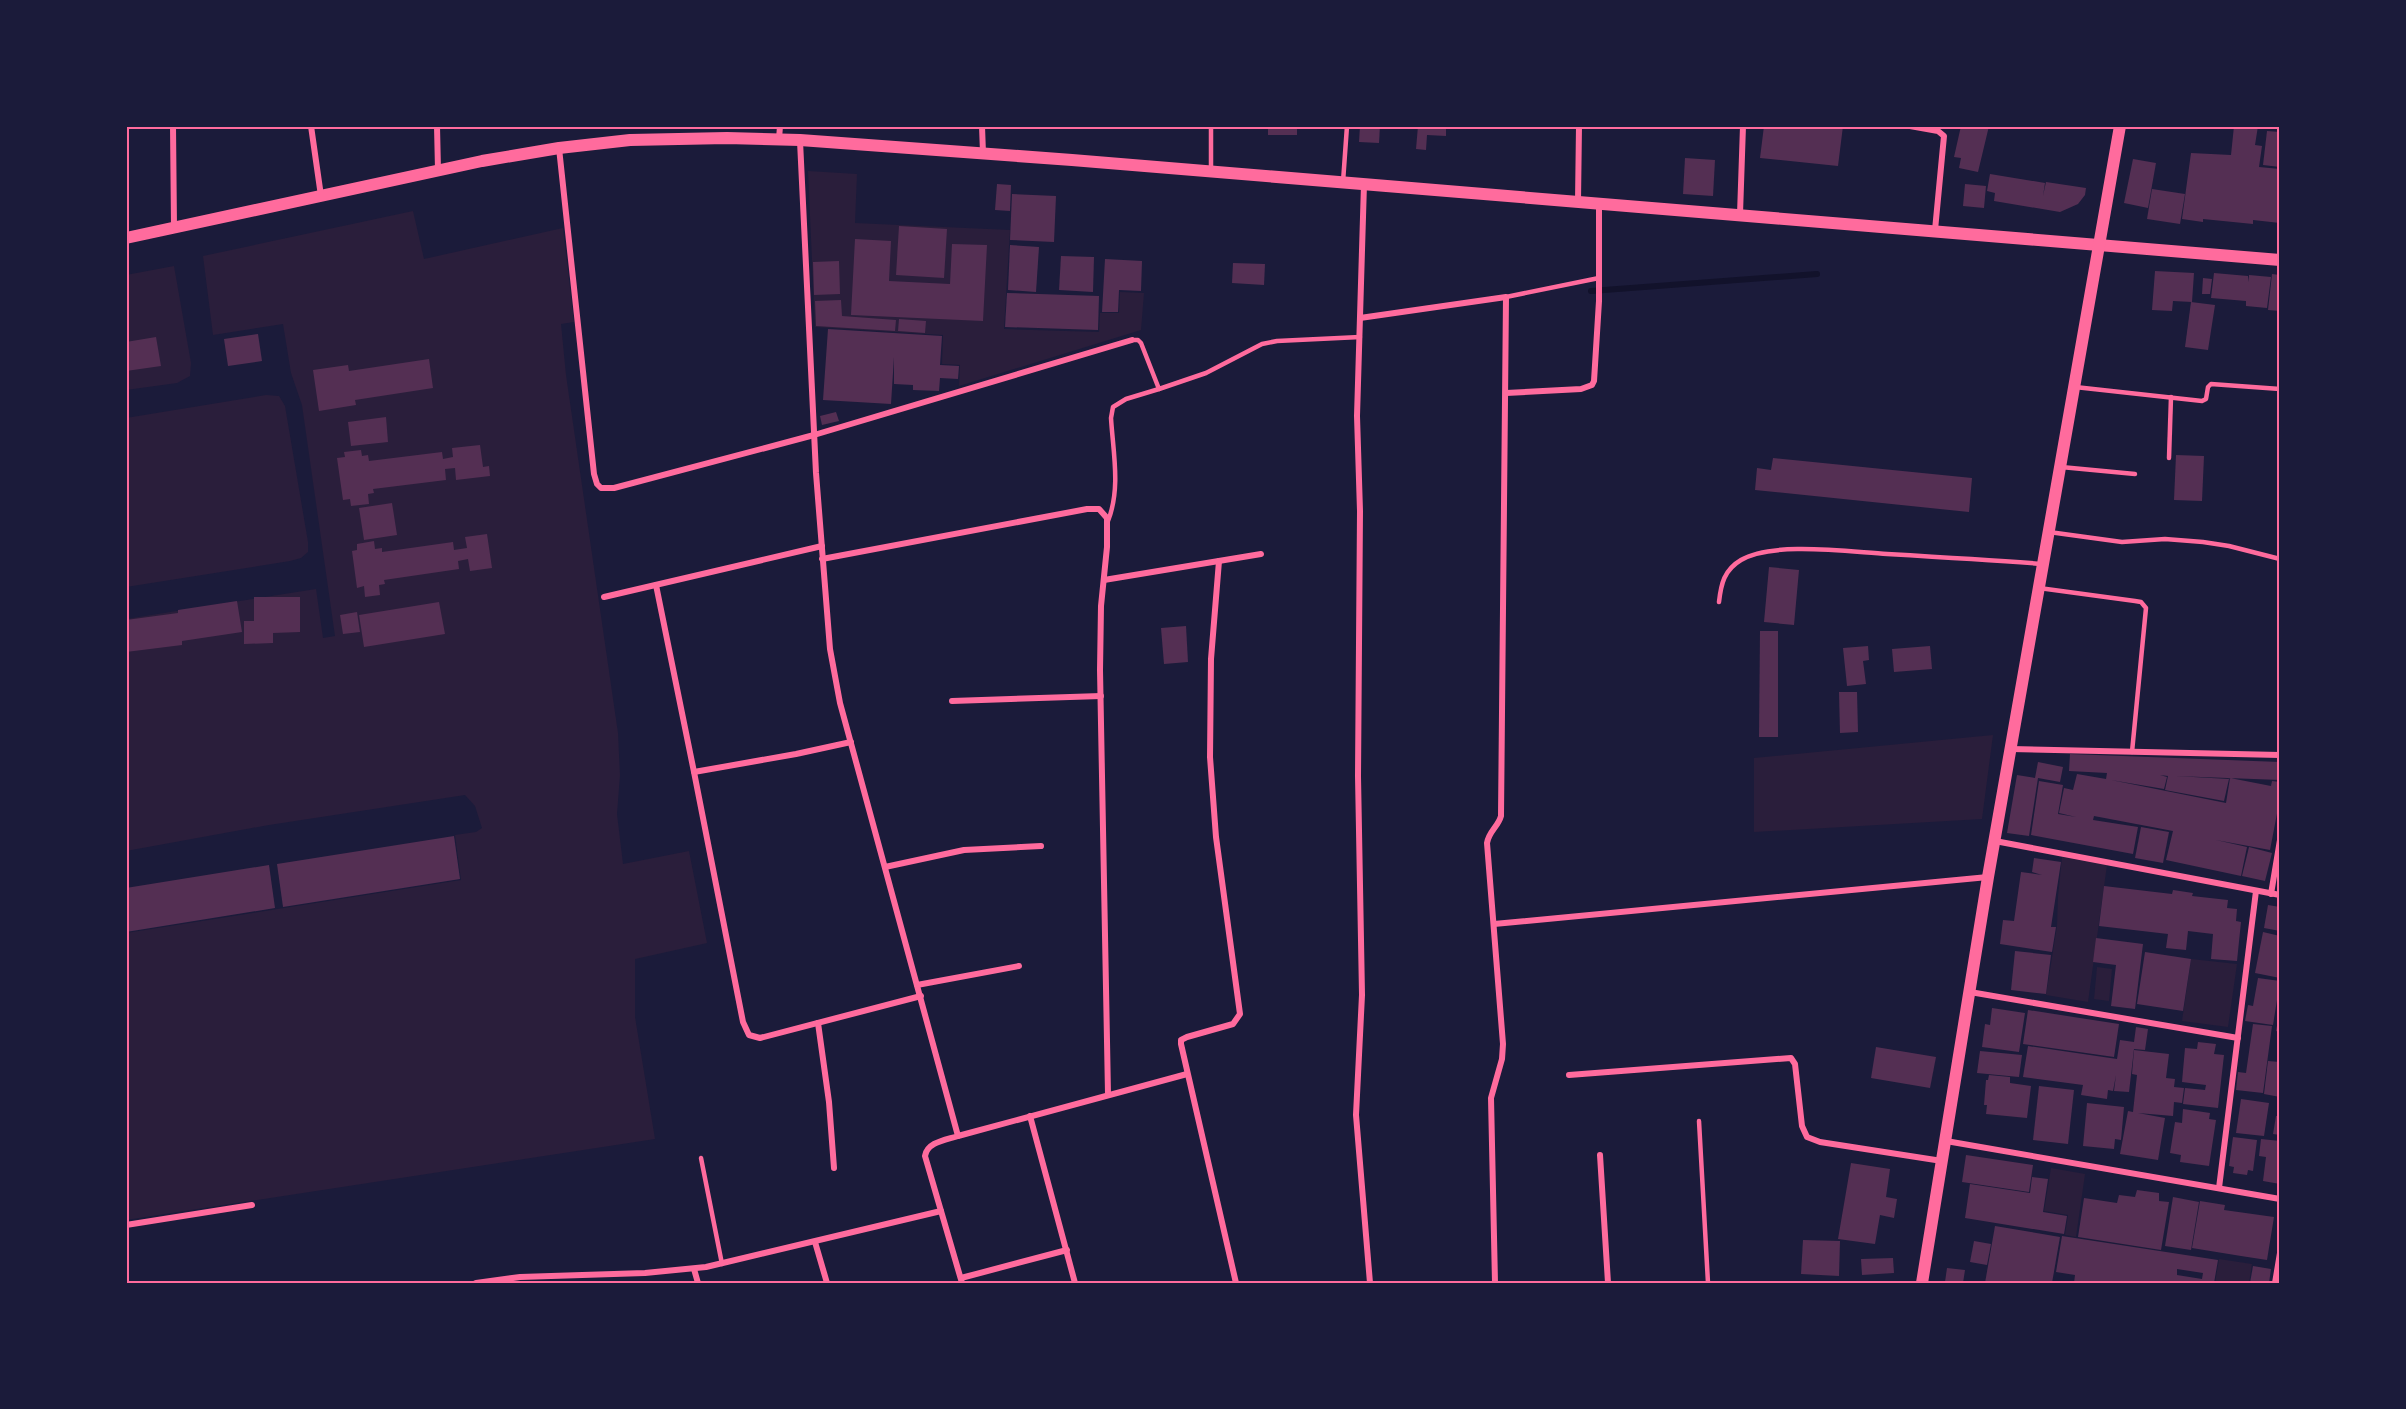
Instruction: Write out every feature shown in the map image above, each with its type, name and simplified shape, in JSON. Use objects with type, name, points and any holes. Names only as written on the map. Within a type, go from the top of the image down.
[{"type":"main road","points":[[1922,1283],[1994,841],[2120,126]]},
{"type":"main road","points":[[126,238],[438,171],[559,148],[630,140],[779,139],[1211,171],[2280,260]]},
{"type":"street","points":[[173,126],[174,229]]},
{"type":"street","points":[[311,126],[321,197]]},
{"type":"street","points":[[437,126],[438,171]]},
{"type":"street","points":[[779,139],[780,126]]},
{"type":"street","points":[[982,126],[983,153]]},
{"type":"street","points":[[1578,201],[1580,126]]},
{"type":"street","points":[[1740,214],[1743,126]]},
{"type":"street","points":[[1910,126],[1938,131],[1944,135],[1935,230]]},
{"type":"street","points":[[800,140],[814,435],[831,656],[851,742],[958,1136]]},
{"type":"street","points":[[559,148],[594,474],[598,486],[614,488],[814,435],[1132,340]]},
{"type":"street","points":[[1364,184],[1359,336],[1358,776],[1362,995],[1356,1115],[1370,1283]]},
{"type":"street","points":[[1506,393],[1581,389],[1592,385],[1595,375],[1599,301],[1599,203]]},
{"type":"street","points":[[1360,318],[1506,297],[1501,816],[1489,834],[1487,843],[1503,1044],[1502,1059],[1491,1098],[1495,1283]]},
{"type":"street","points":[[822,559],[1087,509],[1098,509],[1105,514],[1108,521],[1101,627],[1101,696],[1108,1094]]},
{"type":"street","points":[[604,597],[822,546]]},
{"type":"street","points":[[1104,580],[1261,554]]},
{"type":"street","points":[[1219,561],[1210,687],[1210,757],[1216,837],[1239,1014],[1233,1024],[1181,1040],[1181,1047],[1236,1283]]},
{"type":"street","points":[[656,585],[747,1033],[752,1038],[760,1038],[921,996]]},
{"type":"street","points":[[952,701],[1101,696]]},
{"type":"street","points":[[694,772],[851,742]]},
{"type":"street","points":[[2010,749],[2280,755]]},
{"type":"street","points":[[2271,894],[2280,840]]},
{"type":"street","points":[[1994,841],[2280,895]]},
{"type":"street","points":[[885,867],[964,850],[1041,846]]},
{"type":"street","points":[[1494,924],[1988,877]]},
{"type":"street","points":[[2219,1188],[2256,891]]},
{"type":"street","points":[[917,985],[1019,966]]},
{"type":"street","points":[[1969,992],[2238,1038]]},
{"type":"street","points":[[818,1023],[829,1102],[834,1168]]},
{"type":"street","points":[[1569,1075],[1791,1058],[1796,1064],[1802,1126],[1808,1137],[1820,1142],[1942,1161]]},
{"type":"street","points":[[1066,1250],[962,1280],[926,1162],[926,1152],[932,1145],[958,1136],[1187,1074]]},
{"type":"street","points":[[1030,1116],[1075,1283]]},
{"type":"street","points":[[1946,1140],[2280,1199]]},
{"type":"street","points":[[1600,1155],[1608,1283]]},
{"type":"street","points":[[126,1225],[252,1205]]},
{"type":"street","points":[[480,1283],[520,1277],[645,1274],[694,1269],[941,1211]]},
{"type":"street","points":[[815,1242],[827,1283]]},
{"type":"street","points":[[2275,1283],[2280,1252]]},
{"type":"street","points":[[694,1269],[698,1283]]},
{"type":"lane","points":[[1211,126],[1211,171]]},
{"type":"lane","points":[[1343,182],[1347,126]]},
{"type":"lane","points":[[1506,297],[1599,280]]},
{"type":"lane","points":[[1108,521],[1115,489],[1111,418],[1113,406],[1126,399],[1206,373],[1262,344],[1359,336]]},
{"type":"lane","points":[[1132,340],[1138,340],[1141,343],[1159,389]]},
{"type":"lane","points":[[2075,387],[2202,401],[2206,399],[2208,387],[2213,384],[2280,389]]},
{"type":"lane","points":[[2169,458],[2171,398]]},
{"type":"lane","points":[[2061,467],[2135,474]]},
{"type":"lane","points":[[2049,532],[2131,542],[2165,539],[2213,544],[2280,559]]},
{"type":"lane","points":[[1719,602],[1722,581],[1729,570],[1754,554],[1773,550],[1812,550],[2043,564]]},
{"type":"lane","points":[[2039,588],[2134,601],[2143,603],[2146,608],[2132,752]]},
{"type":"lane","points":[[1699,1121],[1708,1283]]},
{"type":"lane","points":[[701,1158],[722,1264]]},
{"type":"shaded area","points":[[808,171],[857,174],[855,223],[1010,230],[1004,329],[1099,332],[1100,313],[1119,313],[1120,292],[1144,293],[1141,330],[959,386],[960,365],[942,364],[943,335],[815,327]]},
{"type":"shaded area","points":[[413,211],[424,259],[563,228],[574,322],[561,324],[566,375],[618,733],[620,775],[617,814],[623,864],[689,851],[707,943],[635,959],[635,1017],[655,1139],[126,1220],[126,933],[461,880],[455,835],[476,832],[482,828],[475,806],[465,795],[269,825],[126,851],[126,619],[316,589],[323,638],[335,636],[302,405],[291,373],[283,324],[213,335],[203,256]]},
{"type":"shaded area","points":[[174,266],[191,363],[190,376],[177,383],[126,390],[126,275]]},
{"type":"shaded area","points":[[266,395],[279,396],[285,406],[308,552],[301,558],[290,561],[126,587],[126,418]]},
{"type":"shaded area","points":[[1993,735],[1982,819],[1754,832],[1754,758]]},
{"type":"shaded area","points":[[2062,857],[2107,865],[2088,1002],[2046,995],[2057,926]]},
{"type":"shaded area","points":[[2191,959],[2237,964],[2228,1027],[2182,1021]]},
{"type":"shaded area","points":[[2097,967],[2112,969],[2109,1001],[2094,999]]},
{"type":"shaded area","points":[[2051,1168],[2085,1174],[2076,1237],[2065,1235],[2068,1215],[2044,1211]]},
{"type":"shaded area","points":[[2219,1259],[2252,1264],[2249,1283],[2215,1283]]},
{"type":"building","points":[[1268,126],[1297,126],[1297,135],[1268,135]]},
{"type":"building","points":[[1360,126],[1380,126],[1379,143],[1359,142]]},
{"type":"building","points":[[1418,126],[1446,126],[1446,136],[1427,135],[1426,150],[1416,149]]},
{"type":"building","points":[[1764,126],[1843,126],[1838,166],[1760,158]]},
{"type":"building","points":[[1961,126],[1989,126],[1978,172],[1959,168],[1961,158],[1954,157]]},
{"type":"building","points":[[2234,126],[2258,126],[2255,145],[2262,146],[2259,167],[2280,169],[2280,223],[2253,220],[2253,224],[2203,219],[2203,222],[2182,219],[2191,153],[2231,155]]},
{"type":"building","points":[[2267,131],[2280,132],[2280,167],[2263,165]]},
{"type":"building","points":[[1685,158],[1715,160],[1713,196],[1683,194]]},
{"type":"building","points":[[2133,159],[2156,163],[2148,208],[2124,203]]},
{"type":"building","points":[[1990,174],[2045,183],[2043,196],[2046,182],[2086,188],[2085,195],[2078,204],[2060,212],[1994,201],[1995,193],[1987,191]]},
{"type":"building","points":[[997,184],[1011,185],[1010,211],[995,210]]},
{"type":"building","points":[[1965,184],[1986,186],[1984,208],[1963,206]]},
{"type":"building","points":[[2152,189],[2185,194],[2180,224],[2147,219]]},
{"type":"building","points":[[1012,194],[1056,196],[1054,242],[1010,240]]},
{"type":"building","points":[[899,226],[947,229],[944,278],[896,275]]},
{"type":"building","points":[[855,239],[891,241],[889,281],[950,284],[952,244],[987,245],[983,321],[851,315]]},
{"type":"building","points":[[1010,245],[1039,247],[1036,292],[1008,290]]},
{"type":"building","points":[[1061,256],[1094,257],[1093,292],[1059,290]]},
{"type":"building","points":[[1105,259],[1142,261],[1141,291],[1119,290],[1118,312],[1102,312]]},
{"type":"building","points":[[839,261],[840,294],[814,295],[813,262]]},
{"type":"building","points":[[1233,263],[1265,264],[1264,285],[1232,283]]},
{"type":"building","points":[[2155,271],[2194,273],[2192,302],[2173,301],[2172,311],[2152,310]]},
{"type":"building","points":[[2214,273],[2248,276],[2249,282],[2249,275],[2271,277],[2267,308],[2246,306],[2246,301],[2211,298]]},
{"type":"building","points":[[2272,274],[2280,275],[2280,311],[2268,310]]},
{"type":"building","points":[[2203,278],[2212,279],[2210,294],[2202,294]]},
{"type":"building","points":[[1007,293],[1099,296],[1098,330],[1005,327]]},
{"type":"building","points":[[841,300],[842,316],[896,320],[895,331],[816,326],[815,301]]},
{"type":"building","points":[[2191,302],[2215,305],[2208,350],[2185,347]]},
{"type":"building","points":[[899,319],[926,321],[925,333],[898,331]]},
{"type":"building","points":[[828,329],[942,336],[940,365],[959,366],[958,379],[940,378],[939,391],[913,390],[913,385],[894,384],[894,357],[891,404],[823,400]]},
{"type":"building","points":[[258,334],[262,361],[228,366],[224,339]]},
{"type":"building","points":[[156,337],[161,366],[126,371],[126,342]]},
{"type":"building","points":[[429,359],[433,388],[355,400],[356,405],[319,411],[313,370],[348,365],[349,371]]},
{"type":"building","points":[[836,412],[839,421],[822,425],[820,416]]},
{"type":"building","points":[[386,417],[388,442],[351,446],[348,422]]},
{"type":"building","points":[[480,445],[483,467],[489,466],[490,476],[456,480],[455,468],[445,469],[446,480],[373,489],[374,493],[368,494],[369,504],[351,506],[350,499],[343,500],[337,458],[345,457],[344,452],[361,450],[362,456],[368,455],[369,461],[442,452],[443,459],[453,457],[452,448]]},
{"type":"building","points":[[2176,455],[2204,456],[2202,501],[2174,500]]},
{"type":"building","points":[[1773,458],[1972,478],[1969,512],[1755,490],[1757,468],[1771,470]]},
{"type":"building","points":[[392,503],[397,535],[364,540],[359,508]]},
{"type":"building","points":[[487,534],[492,568],[470,571],[468,559],[458,561],[459,569],[384,580],[385,584],[379,585],[380,595],[365,597],[364,586],[357,588],[352,551],[357,550],[357,544],[374,541],[375,549],[382,548],[382,552],[453,542],[454,550],[467,548],[465,537]]},
{"type":"building","points":[[1769,567],[1799,570],[1794,625],[1764,622]]},
{"type":"building","points":[[254,597],[300,597],[300,632],[273,633],[273,643],[244,644],[244,621],[254,621]]},
{"type":"building","points":[[237,601],[242,632],[182,641],[182,645],[126,652],[126,620],[178,613],[178,610]]},
{"type":"building","points":[[439,602],[445,634],[364,647],[359,615]]},
{"type":"building","points":[[357,612],[360,632],[343,634],[340,615]]},
{"type":"building","points":[[1186,626],[1188,662],[1164,664],[1161,628]]},
{"type":"building","points":[[1760,631],[1778,631],[1778,737],[1759,737]]},
{"type":"building","points":[[1868,646],[1869,660],[1863,661],[1866,684],[1847,686],[1843,648]]},
{"type":"building","points":[[1930,646],[1932,669],[1894,672],[1892,649]]},
{"type":"building","points":[[1839,692],[1857,692],[1858,732],[1840,733]]},
{"type":"building","points":[[2070,754],[2280,762],[2280,780],[2231,778],[2271,786],[2272,781],[2280,782],[2280,798],[2270,850],[2216,840],[2247,847],[2241,876],[2166,860],[2173,831],[2094,816],[2093,820],[2138,827],[2133,854],[2031,835],[2039,781],[2063,785],[2058,814],[2076,817],[2059,813],[2064,788],[2073,790],[2077,774],[2106,779],[2107,773],[2069,771]],"holes":[[[2160,775],[2168,776],[2165,790],[2224,801],[2229,779],[2175,776],[2230,778],[2226,803],[2111,780],[2164,789],[2167,777]]]},
{"type":"building","points":[[2038,762],[2063,767],[2060,782],[2038,778],[2029,836],[2007,833],[2017,775],[2035,778]]},
{"type":"building","points":[[2141,827],[2169,832],[2163,863],[2135,858]]},
{"type":"building","points":[[454,836],[460,879],[283,907],[277,864]]},
{"type":"building","points":[[2249,847],[2272,853],[2265,881],[2242,876]]},
{"type":"building","points":[[2034,858],[2061,862],[2051,927],[2056,927],[2052,952],[2000,944],[2003,920],[2014,921],[2021,872],[2042,875],[2032,872]]},
{"type":"building","points":[[269,865],[275,908],[126,932],[126,888]]},
{"type":"building","points":[[2104,886],[2172,894],[2173,890],[2193,893],[2192,896],[2228,900],[2227,908],[2237,909],[2236,921],[2241,922],[2237,961],[2211,959],[2213,934],[2188,931],[2186,950],[2166,948],[2168,934],[2099,926]]},
{"type":"building","points":[[2268,905],[2280,907],[2280,931],[2264,928]]},
{"type":"building","points":[[2263,932],[2280,936],[2280,978],[2255,973]]},
{"type":"building","points":[[2096,938],[2143,944],[2135,1009],[2111,1006],[2116,965],[2093,962]]},
{"type":"building","points":[[2015,951],[2051,955],[2046,994],[2011,990]]},
{"type":"building","points":[[2145,952],[2191,959],[2183,1011],[2137,1004]]},
{"type":"building","points":[[2258,978],[2280,981],[2273,1025],[2245,1021],[2248,1005],[2253,1006]]},
{"type":"building","points":[[1992,1008],[2025,1013],[2019,1052],[1982,1047],[1985,1024],[1990,1025]]},
{"type":"building","points":[[2028,1010],[2119,1024],[2114,1057],[2023,1044]]},
{"type":"building","points":[[2280,1015],[2280,1032],[2276,1031]]},
{"type":"building","points":[[2253,1024],[2272,1026],[2263,1093],[2236,1090],[2238,1072],[2246,1073]]},
{"type":"building","points":[[2136,1027],[2148,1029],[2145,1050],[2134,1049],[2129,1092],[2114,1091],[2116,1075],[2113,1091],[2108,1090],[2107,1099],[2081,1095],[2083,1085],[2023,1077],[2028,1046],[2117,1059],[2120,1040],[2134,1042]]},
{"type":"building","points":[[2198,1042],[2216,1044],[2214,1054],[2224,1055],[2218,1108],[2183,1104],[2185,1088],[2205,1090],[2206,1085],[2182,1082],[2185,1048],[2197,1049]]},
{"type":"building","points":[[1876,1047],[1936,1057],[1930,1088],[1871,1078]]},
{"type":"building","points":[[2134,1050],[2169,1054],[2166,1078],[2175,1079],[2174,1087],[2184,1088],[2182,1103],[2174,1102],[2173,1116],[2138,1113],[2165,1118],[2158,1160],[2120,1154],[2128,1111],[2133,1112],[2137,1075],[2132,1074]]},
{"type":"building","points":[[1980,1051],[2022,1055],[2019,1077],[1977,1073]]},
{"type":"building","points":[[2268,1061],[2280,1062],[2280,1097],[2264,1094]]},
{"type":"building","points":[[1989,1075],[2010,1077],[2010,1083],[2031,1086],[2027,1118],[1986,1114],[1987,1105],[1984,1105],[1986,1080]]},
{"type":"building","points":[[2039,1086],[2074,1090],[2068,1144],[2033,1140]]},
{"type":"building","points":[[2241,1099],[2269,1103],[2264,1136],[2236,1133]]},
{"type":"building","points":[[2087,1103],[2124,1107],[2121,1140],[2115,1139],[2114,1149],[2083,1146]]},
{"type":"building","points":[[2183,1109],[2210,1113],[2209,1119],[2216,1120],[2209,1166],[2180,1162],[2181,1155],[2170,1153],[2175,1122],[2182,1123]]},
{"type":"building","points":[[2276,1116],[2280,1116],[2280,1135],[2273,1134]]},
{"type":"building","points":[[2233,1137],[2257,1140],[2253,1171],[2248,1170],[2247,1175],[2233,1173],[2234,1167],[2229,1166]]},
{"type":"building","points":[[2261,1139],[2280,1141],[2280,1184],[2263,1181],[2266,1157],[2259,1156]]},
{"type":"building","points":[[1966,1155],[2033,1165],[2029,1192],[1962,1182]]},
{"type":"building","points":[[1851,1163],[1890,1169],[1886,1197],[1897,1199],[1894,1218],[1880,1215],[1875,1244],[1838,1239]]},
{"type":"building","points":[[2032,1177],[2048,1179],[2043,1212],[2067,1216],[2064,1234],[1965,1218],[1970,1184],[2030,1193]]},
{"type":"building","points":[[2137,1190],[2159,1193],[2159,1201],[2169,1202],[2161,1250],[2078,1237],[2084,1198],[2117,1203],[2119,1195],[2135,1197]]},
{"type":"building","points":[[2173,1197],[2199,1202],[2191,1250],[2165,1246]]},
{"type":"building","points":[[2200,1201],[2225,1205],[2224,1210],[2274,1217],[2267,1260],[2192,1248]]},
{"type":"building","points":[[1995,1226],[2060,1237],[2052,1283],[1985,1283]]},
{"type":"building","points":[[2062,1236],[2218,1260],[2214,1283],[2104,1281],[2104,1283],[2074,1283],[2075,1275],[2056,1272]],"holes":[[[2177,1269],[2203,1273],[2202,1279],[2177,1275]]]},
{"type":"building","points":[[1803,1240],[1840,1241],[1839,1276],[1801,1274]]},
{"type":"building","points":[[1974,1241],[1991,1244],[1987,1265],[1970,1262]]},
{"type":"building","points":[[1893,1258],[1894,1273],[1862,1275],[1861,1259]]},
{"type":"building","points":[[2253,1266],[2271,1269],[2269,1283],[2250,1283]]},
{"type":"building","points":[[1947,1268],[1965,1270],[1963,1283],[1945,1282]]},
{"type":"waterway","points":[[1591,291],[1817,274]]}]
